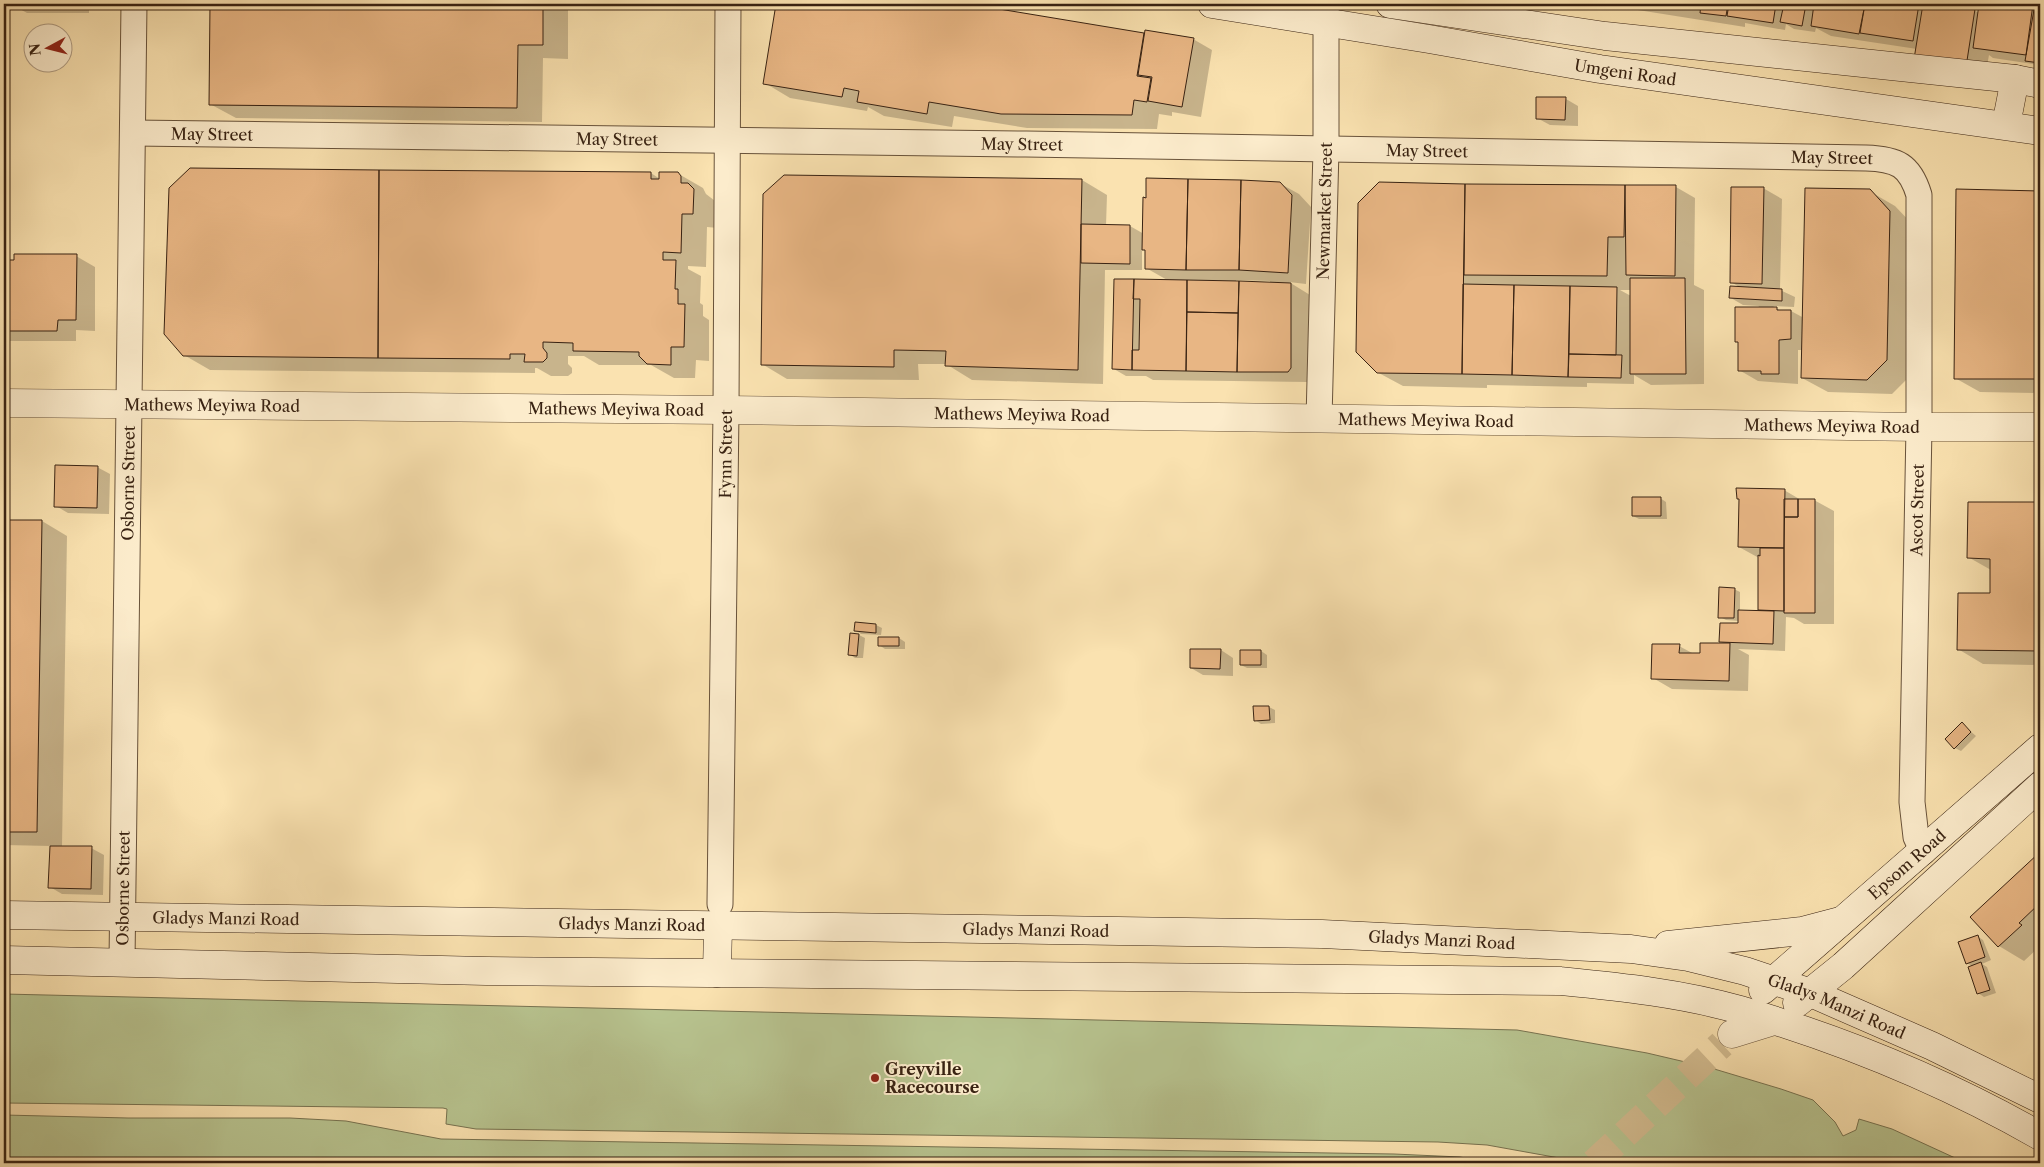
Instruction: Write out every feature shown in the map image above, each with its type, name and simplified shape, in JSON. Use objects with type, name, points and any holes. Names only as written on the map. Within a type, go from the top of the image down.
[{"type":"main road","name":"Umgeni Road","points":[[1212,4],[1326,13],[1430,39],[1600,69],[2040,131]]},
{"type":"main road","name":"Umgeni Road","points":[[1390,4],[1604,36],[2028,81]]},
{"type":"main road","points":[[1430,39],[1434,10]]},
{"type":"main road","points":[[1500,50],[1504,20]]},
{"type":"main road","points":[[1600,69],[1604,36]]},
{"type":"main road","points":[[2006,125],[2028,81]]},
{"type":"main road","name":"Mathews Meyiwa Road","points":[[4,403],[726,410],[1919,427],[2040,427]]},
{"type":"main road","name":"Epsom Road","points":[[1731,1030],[1774,981],[2040,748]]},
{"type":"main road","name":"Epsom Road","points":[[1774,1021],[1811,993],[2040,786]]},
{"type":"main road","name":"Gladys Manzi Road","points":[[4,915],[122,917],[719,915],[1322,934],[1631,949],[1688,957],[1745,971],[1811,993],[1932,1046],[2040,1099]]},
{"type":"main road","points":[[717,973],[719,915]]},
{"type":"main road","points":[[1631,949],[1802,931],[1846,919]]},
{"type":"main road","points":[[1322,934],[1322,978]]},
{"type":"main road","name":"Gladys Manzi Road","points":[[4,960],[486,970],[1560,981],[1628,988],[1731,1030],[1774,1021],[1827,1038],[1920,1076],[2008,1118],[2040,1136]]},
{"type":"street","name":"Osborne Street","points":[[122,962],[124,665],[130,404],[134,4]]},
{"type":"street","name":"Fynn Street","points":[[719,915],[726,410],[728,4]]},
{"type":"street","name":"Newmarket Street","points":[[1319,419],[1326,148],[1326,13]]},
{"type":"street","name":"May Street","points":[[133,133],[1326,148],[1879,158],[1907,169]]},
{"type":"street","name":"Ascot Street","points":[[1907,169],[1914,179],[1920,195],[1919,427],[1912,802],[1916,837],[1923,852]]},
{"type":"green space","name":"Greyville Racecourse","points":[[4,994],[1517,1030],[1647,1053],[1711,1068],[1813,1100],[1835,1122],[1843,1136],[1856,1130],[1859,1119],[1892,1129],[1966,1163],[1587,1163],[1487,1145],[1438,1142],[476,1129],[446,1124],[447,1109],[443,1108],[4,1103]]},
{"type":"green space","points":[[4,1115],[128,1118],[290,1118],[346,1121],[441,1139],[1394,1154],[1460,1157],[1494,1163],[4,1163]]},
{"type":"building","points":[[210,4],[543,4],[543,45],[518,45],[517,108],[209,105]]},
{"type":"building","points":[[776,4],[969,4],[1144,33],[1137,76],[1151,78],[1147,102],[1134,100],[1132,115],[1001,114],[929,102],[927,114],[857,102],[859,91],[844,88],[842,97],[763,84]]},
{"type":"building","points":[[1661,4],[1700,4],[1699,9]]},
{"type":"building","points":[[1701,4],[1728,4],[1726,16],[1700,13]]},
{"type":"building","points":[[1729,4],[1776,4],[1773,23],[1727,16]]},
{"type":"building","points":[[1784,4],[1806,4],[1802,26],[1780,22]]},
{"type":"building","points":[[1814,4],[1865,4],[1859,34],[1811,26]]},
{"type":"building","points":[[1865,4],[1919,4],[1913,41],[1860,33]]},
{"type":"building","points":[[1923,4],[1940,4],[1975,9],[1966,67],[1914,59]]},
{"type":"building","points":[[1979,4],[2033,4],[2026,55],[1973,48]]},
{"type":"building","points":[[2035,4],[2040,4],[2040,63],[2025,61]]},
{"type":"building","points":[[1145,30],[1194,38],[1182,107],[1148,101],[1152,77],[1138,75]]},
{"type":"building","points":[[1536,97],[1566,97],[1565,120],[1536,119]]},
{"type":"building","points":[[190,168],[379,170],[378,358],[183,356],[164,334],[169,188]]},
{"type":"building","points":[[379,170],[651,172],[651,179],[659,179],[659,172],[678,172],[681,176],[681,183],[688,183],[694,189],[693,214],[682,214],[681,253],[663,252],[663,260],[676,260],[675,289],[678,289],[678,304],[685,304],[684,347],[671,347],[671,365],[647,364],[639,356],[639,352],[573,351],[573,343],[543,342],[547,358],[543,362],[524,362],[525,354],[510,354],[510,359],[378,358]]},
{"type":"building","points":[[784,175],[1082,179],[1078,370],[945,366],[946,351],[894,350],[894,367],[761,365],[763,194]]},
{"type":"building","points":[[1146,178],[1188,179],[1186,270],[1145,269],[1145,250],[1142,250],[1143,197],[1146,198]]},
{"type":"building","points":[[1188,179],[1241,180],[1239,270],[1186,270]]},
{"type":"building","points":[[1241,180],[1280,182],[1292,195],[1288,273],[1239,270]]},
{"type":"building","points":[[1379,182],[1465,184],[1462,374],[1377,373],[1356,352],[1358,203]]},
{"type":"building","points":[[1465,184],[1625,185],[1624,237],[1608,237],[1607,276],[1464,275]]},
{"type":"building","points":[[1625,185],[1676,185],[1675,276],[1626,275]]},
{"type":"building","points":[[1731,187],[1764,187],[1762,284],[1730,283]]},
{"type":"building","points":[[1805,188],[1870,189],[1890,211],[1887,360],[1867,380],[1801,378]]},
{"type":"building","points":[[1956,189],[2040,191],[2040,379],[1954,379]]},
{"type":"building","points":[[1081,224],[1130,225],[1130,264],[1081,263]]},
{"type":"building","points":[[14,254],[77,254],[76,320],[58,320],[57,331],[4,331],[4,260],[14,260]]},
{"type":"building","points":[[1630,278],[1685,278],[1686,374],[1630,374]]},
{"type":"building","points":[[1114,279],[1134,279],[1132,370],[1112,369]]},
{"type":"building","points":[[1134,279],[1187,280],[1186,371],[1132,370],[1132,350],[1139,350],[1140,299],[1133,299]]},
{"type":"building","points":[[1187,280],[1239,281],[1238,313],[1187,312]]},
{"type":"building","points":[[1239,281],[1291,283],[1291,368],[1288,372],[1237,372]]},
{"type":"building","points":[[1463,284],[1514,285],[1512,375],[1462,374]]},
{"type":"building","points":[[1514,285],[1570,286],[1568,377],[1512,375]]},
{"type":"building","points":[[1570,286],[1617,287],[1616,355],[1569,354]]},
{"type":"building","points":[[1730,286],[1782,289],[1782,301],[1729,298]]},
{"type":"building","points":[[1735,307],[1777,307],[1777,310],[1791,310],[1791,339],[1779,340],[1779,374],[1761,374],[1761,371],[1738,371],[1738,342],[1735,342]]},
{"type":"building","points":[[1187,312],[1238,313],[1237,372],[1186,371]]},
{"type":"building","points":[[1569,354],[1622,355],[1621,378],[1568,377]]},
{"type":"building","points":[[55,465],[98,466],[97,508],[54,507]]},
{"type":"building","points":[[1736,488],[1785,489],[1784,548],[1738,547],[1739,499],[1737,499]]},
{"type":"building","points":[[1632,497],[1661,497],[1661,516],[1632,516]]},
{"type":"building","points":[[1784,499],[1798,499],[1798,517],[1784,517]]},
{"type":"building","points":[[1798,499],[1815,499],[1815,613],[1784,613],[1784,517],[1798,517]]},
{"type":"building","points":[[1968,502],[2040,502],[2040,651],[1957,650],[1958,593],[1990,593],[1990,559],[1967,558]]},
{"type":"building","points":[[4,520],[42,520],[37,832],[4,832]]},
{"type":"building","points":[[1760,548],[1784,548],[1784,611],[1758,610],[1758,555],[1760,556]]},
{"type":"building","points":[[1719,587],[1735,588],[1734,618],[1718,618]]},
{"type":"building","points":[[1738,610],[1774,611],[1773,644],[1719,642],[1720,623],[1738,623]]},
{"type":"building","points":[[855,622],[876,624],[876,633],[854,631]]},
{"type":"building","points":[[850,633],[859,634],[857,656],[848,655]]},
{"type":"building","points":[[878,637],[899,637],[899,646],[878,646]]},
{"type":"building","points":[[1700,643],[1730,643],[1729,681],[1651,679],[1652,644],[1680,644],[1679,653],[1700,653]]},
{"type":"building","points":[[1190,649],[1221,649],[1220,669],[1190,668]]},
{"type":"building","points":[[1240,650],[1261,650],[1261,665],[1240,665]]},
{"type":"building","points":[[1253,706],[1269,706],[1270,720],[1254,721]]},
{"type":"building","points":[[1962,722],[1971,732],[1954,749],[1945,739]]},
{"type":"building","points":[[50,846],[92,846],[91,889],[48,888]]},
{"type":"building","points":[[2040,852],[2040,903],[2019,923],[2022,925],[1998,947],[1970,917]]},
{"type":"building","points":[[1978,935],[1985,957],[1966,964],[1958,942]]},
{"type":"building","points":[[1981,962],[1990,990],[1977,994],[1968,967]]},
{"type":"tunnel","points":[[1594,1163],[1722,1044]]},
{"type":"place","name":"Greyville Racecourse","points":[[875,1078]]}]
